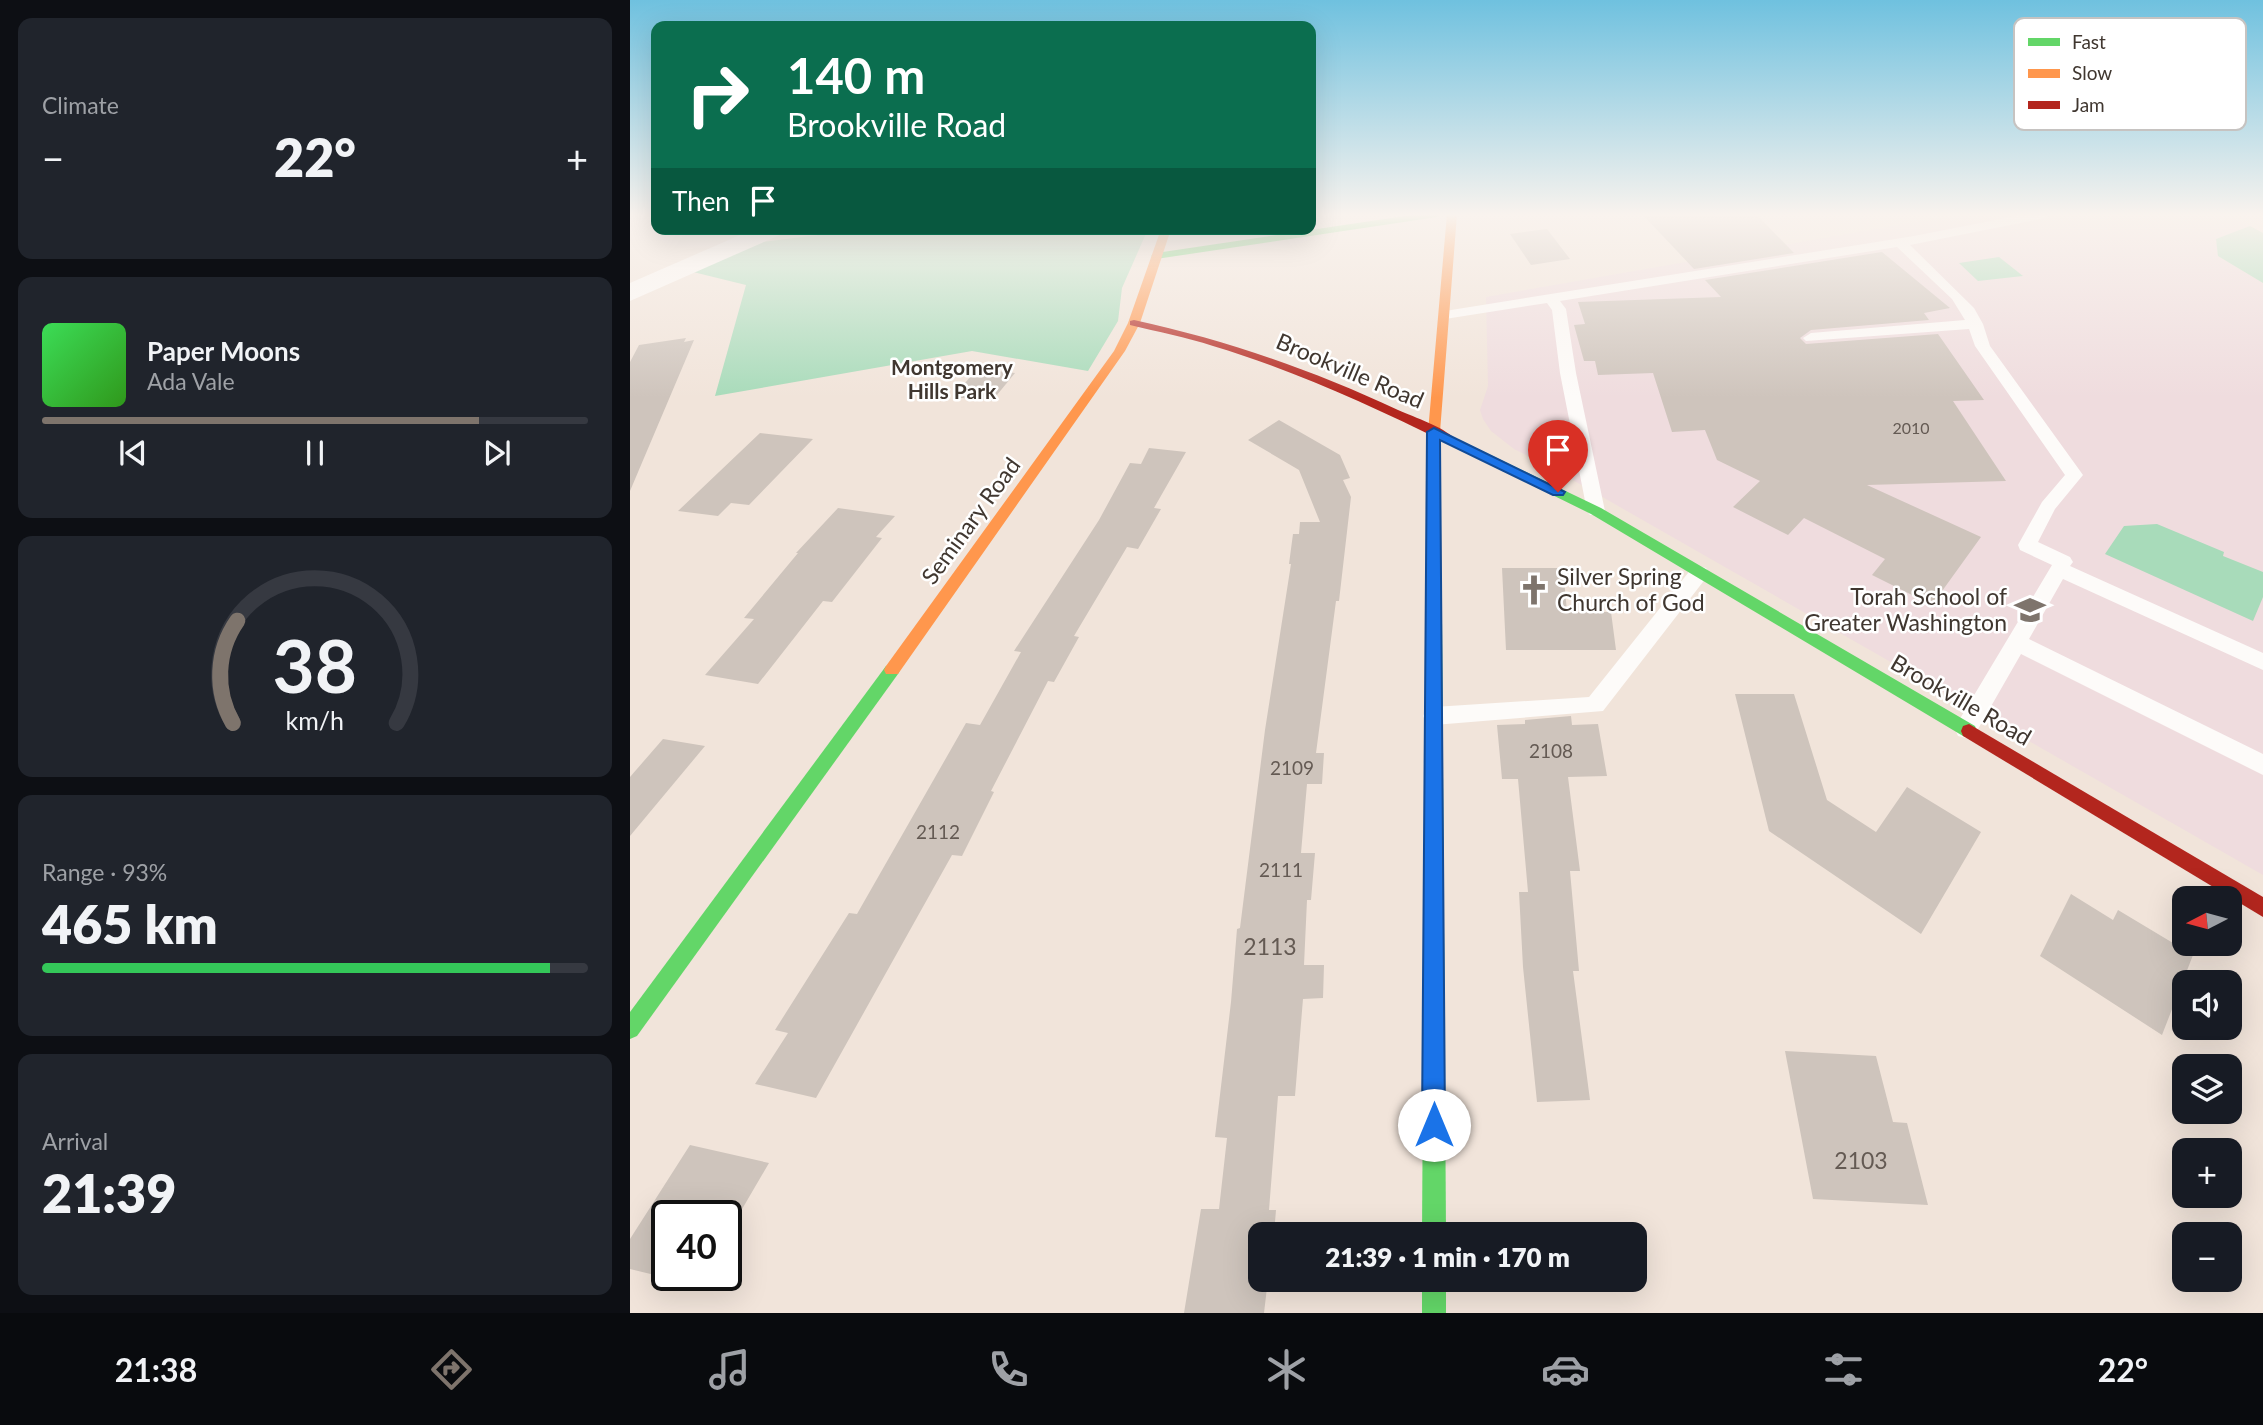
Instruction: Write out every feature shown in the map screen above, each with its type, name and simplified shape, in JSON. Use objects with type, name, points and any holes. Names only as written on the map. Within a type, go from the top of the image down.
[{"type":"street","points":[[637,284],[659,275]]},
{"type":"street","name":"Seminary Road","points":[[630,1029],[1000,520],[1119,351],[1135,323],[1150,275]]},
{"type":"street","points":[[1434,1222],[1434,432],[1448,275]]},
{"type":"street","name":"Brookville Road","points":[[1135,323],[1228,345],[1392,409],[1596,511],[2263,908]]},
{"type":"street","points":[[1434,1292],[1434,1313]]},
{"type":"lane","points":[[1445,315],[1692,275]]},
{"type":"lane","points":[[1935,275],[1957,296],[1976,324],[1983,346],[2074,475],[2048,506],[2026,545],[2063,562],[1966,729]]},
{"type":"lane","points":[[1550,298],[1559,309],[1596,511]]},
{"type":"lane","points":[[1811,338],[1976,324]]},
{"type":"lane","points":[[2059,569],[2263,662]]},
{"type":"lane","points":[[1434,716],[1595,705],[1699,573]]},
{"type":"lane","points":[[2016,642],[2263,765]]},
{"type":"shaded area","name":"Torah School of Greater Washington","points":[[1610,275],[2250,275],[2263,283],[2263,875],[1550,467],[1514,449],[1491,431],[1480,410],[1488,386],[1486,297]]},
{"type":"green space","name":"Montgomery Hills Park","points":[[706,275],[1128,275],[1122,288],[1118,321],[1088,371],[972,351],[715,396],[746,285]]},
{"type":"green space","points":[[1972,275],[2023,276],[1978,281]]},
{"type":"green space","points":[[2250,275],[2263,275],[2263,283]]},
{"type":"green space","points":[[2157,524],[2224,552],[2223,556],[2263,572],[2263,597],[2253,621],[2105,554],[2124,526]]},
{"type":"building","points":[[1735,275],[1910,275],[1950,308],[1924,313],[1929,320],[1811,330],[1800,338],[1806,344],[1938,334],[1984,400],[1953,401],[2006,481],[1867,485],[1981,537],[1932,605],[1872,575],[1885,559],[1804,518],[1788,535],[1733,507],[1760,481],[1717,460],[1705,430],[1672,432],[1653,373],[1598,375],[1595,361],[1584,361],[1574,325],[1585,324],[1578,302],[1721,297],[1705,280]]},
{"type":"building","points":[[686,338],[684,342],[694,340],[630,491],[630,362],[639,345]]},
{"type":"building","points":[[977,369],[1015,373],[992,401],[953,397]]},
{"type":"building","points":[[1279,420],[1340,455],[1350,478],[1343,480],[1351,497],[1339,601],[1336,601],[1316,753],[1324,753],[1322,784],[1307,784],[1301,853],[1315,853],[1311,900],[1307,900],[1304,965],[1324,965],[1323,998],[1303,999],[1295,1096],[1278,1096],[1269,1210],[1276,1210],[1275,1222],[1248,1222],[1248,1292],[1266,1292],[1264,1313],[1184,1313],[1201,1209],[1219,1209],[1227,1138],[1215,1137],[1237,929],[1240,928],[1293,534],[1299,534],[1300,522],[1320,522],[1299,470],[1248,440]]},
{"type":"building","points":[[760,433],[813,439],[749,505],[731,503],[718,516],[678,511]]},
{"type":"building","points":[[1149,448],[1186,452],[1154,508],[1161,509],[1138,549],[1127,547],[1074,636],[1079,637],[1054,682],[1048,681],[991,791],[994,792],[962,856],[952,855],[816,1098],[755,1084],[788,1033],[775,1030],[849,913],[857,914],[966,723],[980,725],[1021,652],[1014,651],[1099,520],[1130,463],[1141,464]]},
{"type":"building","points":[[838,508],[895,516],[876,537],[882,538],[832,602],[823,601],[758,684],[705,675],[754,619],[744,618],[796,553]]},
{"type":"building","name":"Silver Spring Church of God","points":[[1502,568],[1563,568],[1567,612],[1611,612],[1616,650],[1506,650]]},
{"type":"building","points":[[1735,694],[1794,694],[1827,800],[1876,832],[1907,787],[1981,832],[1921,934],[1769,831]]},
{"type":"building","points":[[1571,716],[1572,725],[1598,724],[1607,776],[1568,777],[1580,871],[1570,871],[1579,971],[1573,971],[1590,1100],[1537,1102],[1523,967],[1519,892],[1528,892],[1518,779],[1502,779],[1497,725],[1525,724],[1525,720]]},
{"type":"building","points":[[663,739],[705,746],[630,836],[630,777]]},
{"type":"building","points":[[2071,894],[2113,920],[2118,910],[2172,942],[2172,956],[2193,956],[2187,970],[2172,970],[2172,1009],[2162,1035],[2040,956]]},
{"type":"building","points":[[1785,1051],[1876,1056],[1893,1122],[1907,1123],[1928,1205],[1813,1199]]},
{"type":"building","points":[[690,1145],[769,1163],[742,1209],[742,1200],[655,1200]]},
{"type":"building","points":[[651,1206],[651,1274],[630,1269],[630,1239]]},
{"type":"traffic: fast","points":[[1449,439],[1596,511],[1969,731]]},
{"type":"traffic: fast","points":[[1434,620],[1434,1222]]},
{"type":"traffic: fast","points":[[630,1029],[892,670]]},
{"type":"traffic: fast","points":[[1434,1292],[1434,1313]]},
{"type":"traffic: slow","points":[[892,670],[1119,351],[1134,323],[1150,275]]},
{"type":"traffic: slow","points":[[1434,620],[1434,432],[1447,275]]},
{"type":"traffic: jam","points":[[1134,323],[1216,343],[1295,370],[1449,439]]},
{"type":"traffic: jam","points":[[1969,731],[2263,908]]},
{"type":"place","name":"Silver Spring Church of God","points":[[1534,590]]},
{"type":"place","name":"Torah School of Greater Washington","points":[[2030,610]]},
{"type":"district","name":"Montgomery Hills Park","points":[[952,380]]},
{"type":"route","points":[[1434,1125],[1434,432],[1558,492]]}]
